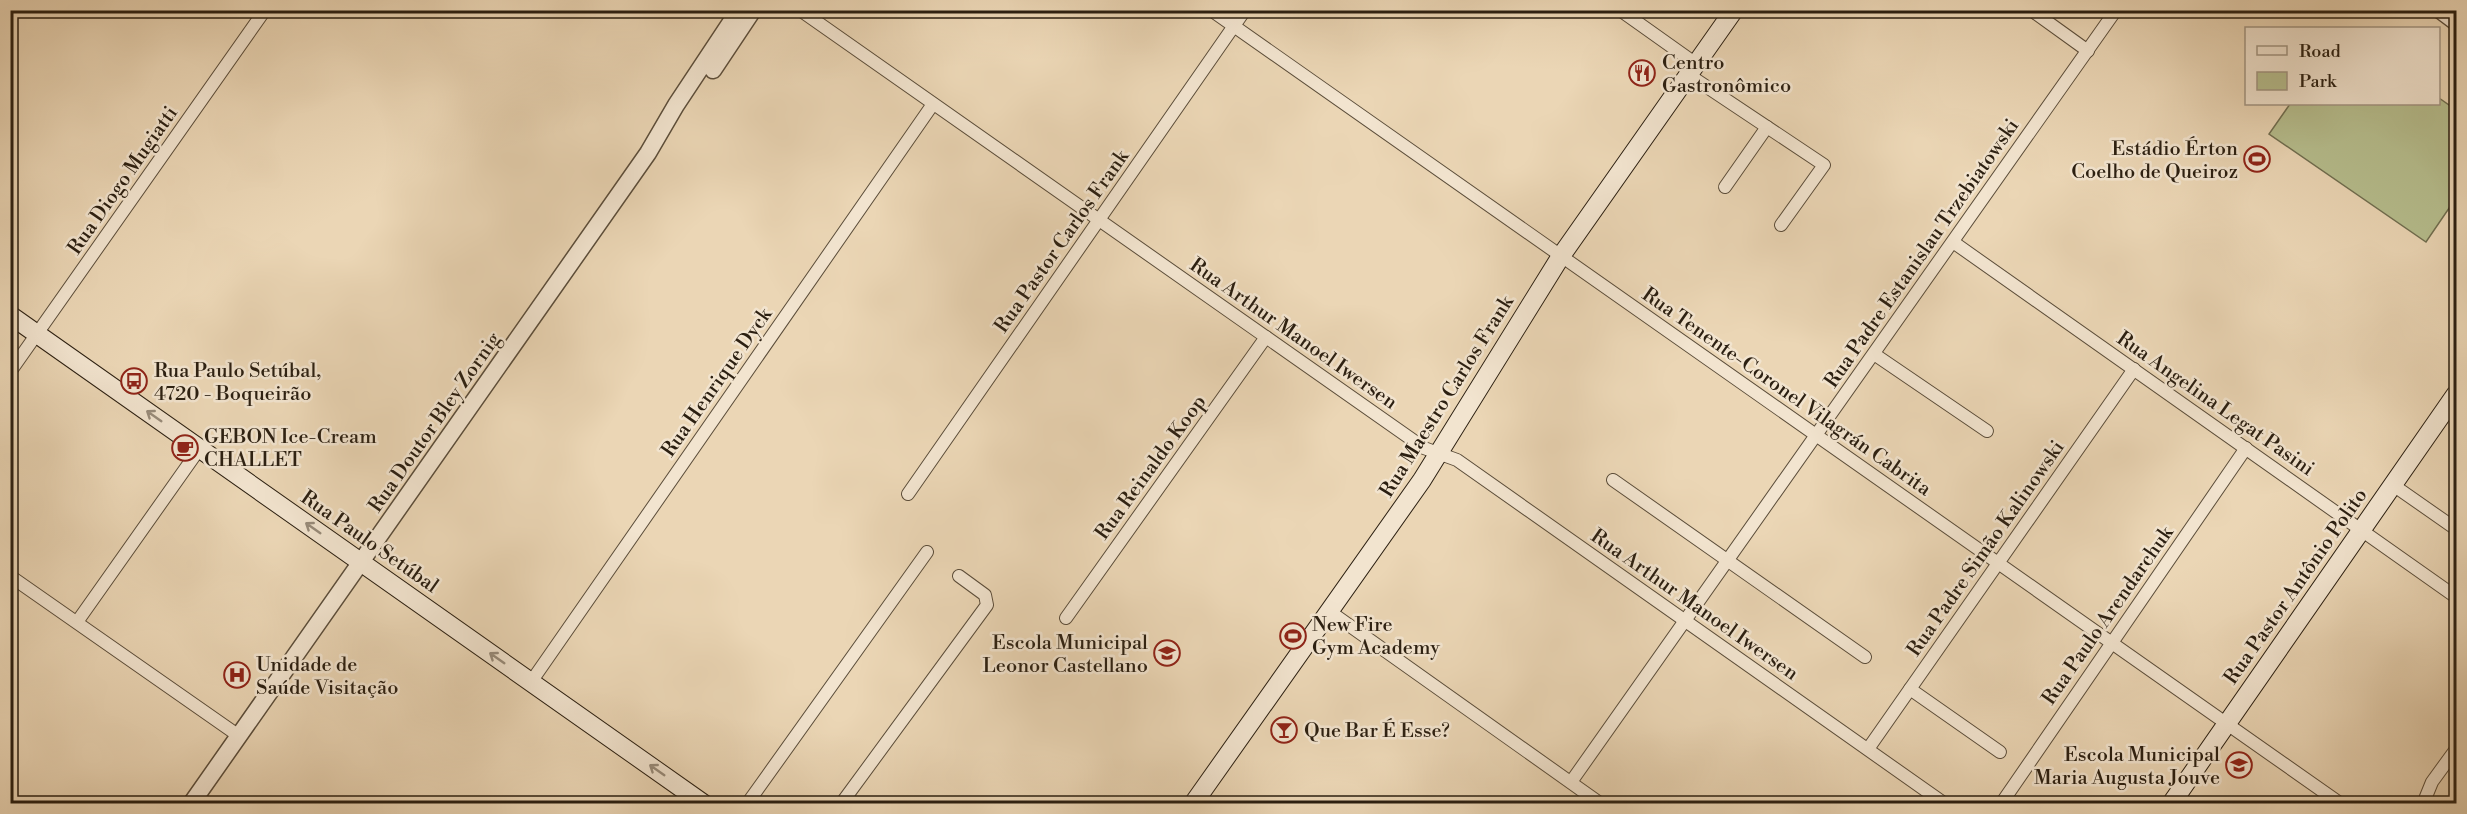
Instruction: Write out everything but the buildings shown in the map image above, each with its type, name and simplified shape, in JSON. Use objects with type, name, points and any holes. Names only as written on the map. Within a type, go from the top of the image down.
[{"type":"main road","name":"Rua Maestro Carlos Frank","points":[[1193,804],[1439,454],[1561,256],[1734,10]]},
{"type":"main road","name":"Rua Paulo Setúbal","points":[[10,315],[705,804]]},
{"type":"main road","name":"Rua Pastor Antônio Polito","points":[[2171,804],[2457,394]]},
{"type":"street","name":"Rua Diogo Mugiatti","points":[[10,372],[265,10]]},
{"type":"street","name":"Rua Doutor Bley Zornig","points":[[191,804],[648,153],[672,110],[739,10]]},
{"type":"street","name":"Rua Doutor Bley Zornig","points":[[648,153],[682,115],[753,10]]},
{"type":"street","name":"Rua Arthur Manoel Iwersen","points":[[800,10],[1424,448],[1457,460],[1945,804]]},
{"type":"street","name":"Rua Tenente-Coronel Vilagrán Cabrita","points":[[1211,10],[2341,804]]},
{"type":"street","name":"Rua Pastor Carlos Frank","points":[[908,494],[1245,10]]},
{"type":"street","points":[[1620,10],[1767,127],[1824,165],[1781,225]]},
{"type":"street","points":[[2031,10],[2088,51]]},
{"type":"street","name":"Rua Padre Estanislau Trzebiatowski","points":[[1571,782],[2116,10]]},
{"type":"street","points":[[2440,10],[2457,22]]},
{"type":"street","name":"Rua Henrique Dyck","points":[[531,682],[933,104]]},
{"type":"street","points":[[1725,187],[1767,127]]},
{"type":"street","name":"Rua Angelina Legat Pasini","points":[[1953,242],[2457,597]]},
{"type":"street","name":"Rua Reinaldo Koop","points":[[1066,618],[1266,337]]},
{"type":"street","points":[[1874,354],[1987,431]]},
{"type":"street","name":"Rua Padre Simão Kalinowski","points":[[1868,749],[2134,369]]},
{"type":"street","points":[[76,622],[200,448]]},
{"type":"street","name":"Rua Paulo Arendarchuk","points":[[2001,804],[2246,448]]},
{"type":"street","points":[[1613,480],[1865,657]]},
{"type":"street","points":[[2393,484],[2457,529]]},
{"type":"street","points":[[747,804],[927,552]]},
{"type":"street","points":[[10,576],[239,736]]},
{"type":"street","points":[[841,804],[987,604],[985,595],[959,576]]},
{"type":"street","points":[[1329,611],[1601,804]]},
{"type":"street","points":[[1910,689],[2000,752]]},
{"type":"street","points":[[2423,804],[2432,782],[2457,749]]},
{"type":"green space","points":[[2440,99],[2456,110],[2456,198],[2426,242],[2269,134],[2289,105],[2440,105]]},
{"type":"place","name":"Centro Gastronômico","points":[[1642,73]]},
{"type":"place","name":"Estádio Érton Coelho de Queiroz","points":[[2257,159]]},
{"type":"place","name":"Rua Paulo Setúbal, 4720 - Boqueirão","points":[[134,381]]},
{"type":"place","name":"GEBON Ice-Cream CHALLET","points":[[185,448]]},
{"type":"place","name":"New Fire Gym Academy","points":[[1293,636]]},
{"type":"place","name":"Escola Municipal Leonor Castellano","points":[[1167,653]]},
{"type":"place","name":"Unidade de Saúde Visitação","points":[[237,675]]},
{"type":"place","name":"Que Bar É Esse?","points":[[1284,730]]},
{"type":"place","name":"Escola Municipal Maria Augusta Jouve","points":[[2239,765]]}]
